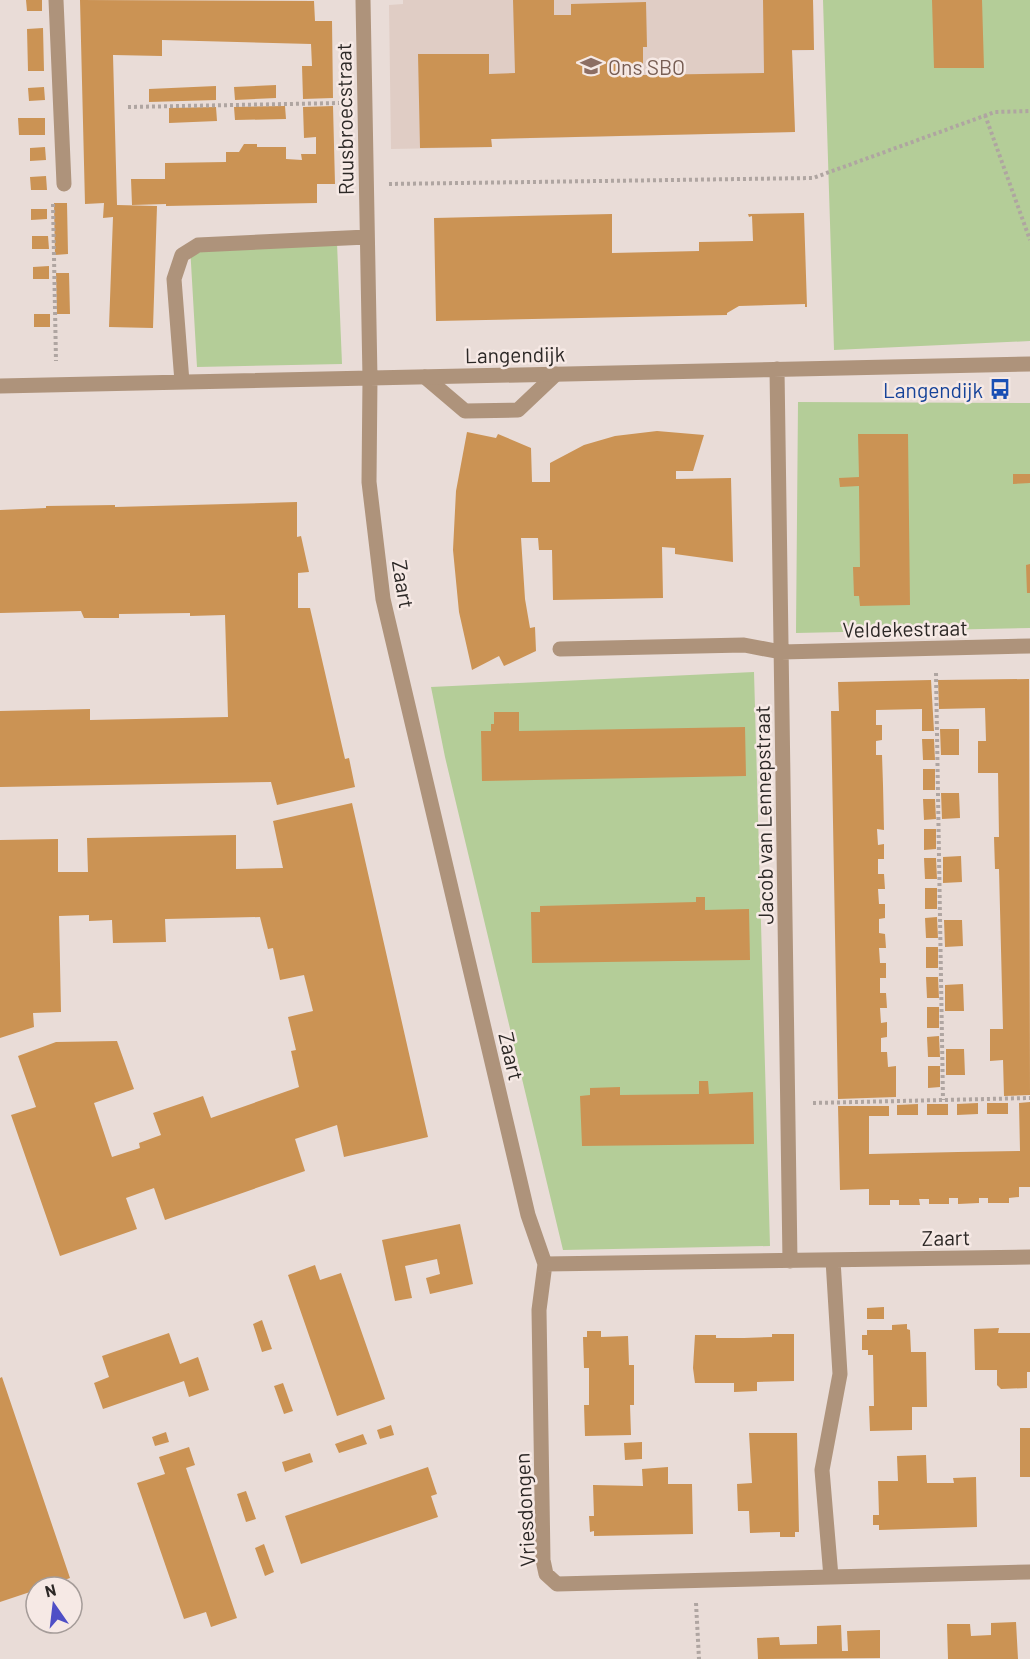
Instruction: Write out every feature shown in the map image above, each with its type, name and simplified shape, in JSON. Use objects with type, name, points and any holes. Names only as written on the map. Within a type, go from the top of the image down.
[{"type":"street","points":[[56,0],[64,184]]},
{"type":"street","name":"Ruusbroecstraat","points":[[363,0],[370,378]]},
{"type":"street","points":[[182,382],[174,279],[182,255],[198,245],[367,237]]},
{"type":"street","name":"Langendijk","points":[[0,386],[1030,364]]},
{"type":"street","name":"Jacob van Lennepstraat","points":[[777,369],[790,1261]]},
{"type":"street","points":[[424,377],[465,411],[496,411],[518,410],[556,374]]},
{"type":"street","name":"Zaart","points":[[370,378],[369,482],[383,599],[528,1215],[545,1264],[1030,1257]]},
{"type":"street","points":[[560,650],[744,645],[781,652]]},
{"type":"street","name":"Veldekestraat","points":[[781,652],[1030,646]]},
{"type":"street","points":[[831,1577],[822,1470],[840,1374],[833,1260]]},
{"type":"street","name":"Vriesdongen","points":[[545,1264],[540,1310],[543,1560],[546,1574],[557,1584],[1030,1572]]},
{"type":"path","points":[[128,107],[364,102]]},
{"type":"path","points":[[366,185],[813,178],[985,115],[995,112],[1030,111]]},
{"type":"path","points":[[985,115],[1030,240]]},
{"type":"path","points":[[57,385],[53,195],[64,184]]},
{"type":"path","points":[[935,649],[943,1100]]},
{"type":"path","points":[[788,1103],[1030,1098]]},
{"type":"path","points":[[695,1581],[699,1659]]},
{"type":"shaded area","name":"Ons SBO","points":[[403,0],[813,0],[814,50],[792,51],[795,132],[492,139],[492,147],[391,149],[389,5],[403,4]]},
{"type":"green space","points":[[823,0],[1030,0],[1030,341],[834,350]]},
{"type":"green space","points":[[337,243],[342,364],[197,367],[190,246]]},
{"type":"green space","points":[[798,402],[1030,403],[1030,628],[796,633]]},
{"type":"green space","points":[[754,672],[770,1246],[563,1250],[445,757],[431,687]]},
{"type":"building","points":[[26,0],[42,0],[42,11],[27,11]]},
{"type":"building","points":[[80,0],[314,1],[315,21],[332,21],[333,98],[303,99],[302,66],[312,66],[311,44],[162,40],[162,56],[113,55],[117,205],[157,206],[153,328],[109,327],[113,217],[103,218],[104,203],[85,204]]},
{"type":"building","name":"Ons SBO","points":[[513,0],[554,0],[554,15],[571,15],[571,4],[646,2],[647,47],[643,47],[643,75],[764,73],[763,0],[813,0],[814,50],[792,50],[795,132],[491,139],[492,147],[420,148],[418,54],[489,54],[489,74],[515,73]]},
{"type":"building","points":[[932,0],[982,0],[984,68],[934,68]]},
{"type":"building","points":[[43,28],[44,71],[28,71],[27,29]]},
{"type":"building","points":[[276,85],[276,98],[235,100],[234,87]]},
{"type":"building","points":[[216,86],[216,100],[149,102],[149,89]]},
{"type":"building","points":[[44,87],[45,100],[29,101],[28,88]]},
{"type":"building","points":[[285,106],[286,119],[235,120],[234,107]]},
{"type":"building","points":[[333,106],[335,184],[317,184],[317,203],[132,205],[131,179],[165,179],[165,163],[226,162],[226,152],[239,152],[244,144],[257,144],[257,147],[286,147],[286,159],[302,160],[301,154],[316,154],[316,137],[304,138],[303,107]]},
{"type":"building","points":[[216,107],[217,121],[169,123],[169,108]]},
{"type":"building","points":[[18,118],[45,118],[45,135],[19,135]]},
{"type":"building","points":[[45,147],[46,160],[30,161],[30,148]]},
{"type":"building","points":[[46,176],[47,190],[31,190],[30,177]]},
{"type":"building","points":[[54,203],[67,203],[68,254],[55,255]]},
{"type":"building","points":[[31,209],[47,209],[47,219],[31,220]]},
{"type":"building","points":[[804,213],[807,307],[805,304],[739,306],[727,315],[436,321],[434,218],[612,214],[612,253],[699,251],[699,242],[753,241],[752,216],[749,217],[748,214]]},
{"type":"building","points":[[32,236],[48,236],[49,249],[32,249]]},
{"type":"building","points":[[49,266],[49,279],[33,279],[33,267]]},
{"type":"building","points":[[56,273],[69,273],[70,314],[57,314]]},
{"type":"building","points":[[34,314],[50,314],[50,327],[34,327]]},
{"type":"building","points":[[657,431],[704,435],[693,471],[676,471],[676,479],[731,478],[733,562],[675,554],[675,548],[662,547],[663,598],[553,600],[552,550],[539,550],[538,538],[521,538],[525,599],[530,628],[535,627],[536,651],[504,666],[499,656],[472,670],[459,612],[453,550],[456,491],[467,432],[496,438],[498,434],[531,448],[532,482],[550,482],[550,463],[584,445],[615,436]]},
{"type":"building","points":[[858,434],[908,434],[910,605],[860,606],[859,596],[854,596],[853,567],[860,567],[859,486],[840,487],[839,478],[859,477]]},
{"type":"building","points":[[1013,474],[1030,474],[1030,483],[1013,484]]},
{"type":"building","points":[[297,502],[297,537],[301,536],[309,572],[298,573],[298,608],[310,608],[345,759],[349,758],[355,787],[277,805],[271,782],[0,787],[0,711],[90,709],[90,720],[228,717],[225,615],[119,614],[119,618],[84,618],[81,611],[0,613],[0,510],[46,508],[46,506],[115,505],[115,507]]},
{"type":"building","points":[[1030,564],[1030,593],[1027,593],[1026,565]]},
{"type":"building","points":[[1029,679],[1030,1095],[1004,1096],[1003,1060],[990,1061],[990,1029],[1003,1029],[999,869],[995,869],[994,837],[999,837],[998,773],[978,773],[978,741],[986,741],[985,708],[939,709],[938,680]]},
{"type":"building","points":[[931,680],[934,731],[922,731],[922,709],[876,710],[876,725],[882,725],[882,740],[876,741],[876,755],[882,755],[884,830],[877,829],[878,845],[884,844],[884,859],[878,859],[878,874],[884,874],[885,889],[878,889],[879,904],[885,904],[885,918],[879,919],[879,933],[885,934],[886,948],[879,948],[880,963],[886,963],[886,978],[880,978],[880,993],[886,993],[887,1008],[880,1008],[881,1023],[887,1022],[887,1037],[881,1038],[881,1052],[887,1052],[888,1067],[896,1066],[896,1097],[838,1099],[831,711],[839,711],[838,682]]},
{"type":"building","points":[[494,712],[519,712],[519,731],[745,727],[746,776],[482,781],[481,731],[491,731],[491,724],[494,724]]},
{"type":"building","points":[[940,729],[959,729],[959,755],[941,755]]},
{"type":"building","points":[[922,739],[934,739],[935,760],[923,760]]},
{"type":"building","points":[[923,769],[935,769],[935,790],[923,790]]},
{"type":"building","points":[[941,793],[959,793],[960,818],[942,819]]},
{"type":"building","points":[[923,799],[935,799],[936,819],[924,820]]},
{"type":"building","points":[[352,803],[428,1137],[344,1157],[337,1125],[295,1139],[305,1171],[165,1220],[154,1188],[126,1198],[137,1229],[60,1256],[11,1115],[36,1107],[18,1056],[56,1042],[117,1041],[134,1089],[94,1103],[112,1157],[140,1148],[139,1143],[161,1135],[153,1113],[203,1096],[211,1118],[299,1087],[291,1051],[296,1050],[288,1017],[313,1011],[304,975],[280,980],[273,948],[268,949],[260,917],[165,919],[166,942],[113,943],[112,920],[89,921],[89,915],[59,916],[61,1012],[33,1013],[34,1027],[0,1038],[0,840],[58,839],[58,872],[88,872],[87,838],[236,835],[236,869],[283,868],[273,821]]},
{"type":"building","points":[[924,829],[936,829],[936,849],[924,850]]},
{"type":"building","points":[[961,856],[962,882],[943,883],[943,857]]},
{"type":"building","points":[[924,858],[936,858],[937,879],[925,879]]},
{"type":"building","points":[[925,888],[937,888],[937,909],[925,909]]},
{"type":"building","points":[[696,897],[705,897],[705,910],[749,909],[750,960],[532,963],[531,912],[540,912],[540,906],[696,902]]},
{"type":"building","points":[[937,917],[938,938],[926,938],[925,918]]},
{"type":"building","points":[[944,920],[962,920],[963,946],[945,947]]},
{"type":"building","points":[[926,947],[938,947],[938,968],[926,968]]},
{"type":"building","points":[[926,977],[938,977],[939,998],[927,998]]},
{"type":"building","points":[[963,984],[964,1011],[945,1011],[945,985]]},
{"type":"building","points":[[927,1007],[939,1007],[939,1028],[927,1028]]},
{"type":"building","points":[[939,1036],[940,1057],[928,1057],[927,1037]]},
{"type":"building","points":[[946,1049],[964,1049],[965,1075],[946,1075]]},
{"type":"building","points":[[928,1066],[940,1066],[940,1087],[928,1088]]},
{"type":"building","points":[[699,1081],[708,1081],[709,1094],[753,1092],[754,1144],[582,1146],[580,1096],[590,1095],[590,1088],[620,1087],[620,1095],[699,1094]]},
{"type":"building","points":[[1030,1102],[1030,1187],[1019,1187],[1019,1197],[1009,1198],[1009,1203],[988,1203],[988,1198],[979,1198],[979,1203],[958,1204],[958,1198],[949,1198],[949,1204],[929,1204],[929,1199],[919,1199],[920,1205],[899,1205],[899,1200],[890,1200],[890,1205],[869,1205],[869,1189],[840,1190],[838,1106],[889,1106],[889,1116],[869,1116],[869,1154],[1020,1151],[1019,1103]]},
{"type":"building","points":[[978,1103],[978,1114],[957,1115],[957,1104]]},
{"type":"building","points":[[987,1103],[1008,1103],[1008,1114],[987,1114]]},
{"type":"building","points":[[918,1104],[918,1115],[897,1115],[897,1105]]},
{"type":"building","points":[[927,1104],[948,1104],[948,1115],[927,1115]]},
{"type":"building","points":[[460,1224],[473,1284],[430,1294],[426,1278],[440,1274],[437,1259],[405,1266],[412,1298],[395,1301],[382,1240]]},
{"type":"building","points":[[315,1265],[320,1280],[341,1273],[385,1399],[337,1416],[288,1275]]},
{"type":"building","points":[[884,1307],[884,1319],[867,1319],[867,1308]]},
{"type":"building","points":[[262,1320],[272,1349],[262,1352],[253,1324]]},
{"type":"building","points":[[907,1324],[907,1329],[910,1330],[911,1352],[926,1352],[927,1407],[912,1407],[912,1430],[870,1431],[869,1406],[874,1406],[873,1355],[868,1355],[868,1350],[862,1350],[862,1335],[867,1335],[867,1330],[892,1330],[892,1325]]},
{"type":"building","points":[[999,1328],[998,1333],[1030,1333],[1030,1372],[1027,1372],[1027,1388],[1001,1389],[997,1385],[997,1370],[975,1370],[974,1329]]},
{"type":"building","points":[[587,1331],[601,1331],[601,1337],[628,1336],[629,1365],[634,1365],[634,1405],[630,1405],[631,1435],[585,1436],[584,1405],[589,1405],[589,1368],[584,1368],[583,1337],[587,1337]]},
{"type":"building","points":[[169,1333],[180,1364],[198,1357],[209,1390],[189,1397],[184,1381],[103,1409],[94,1383],[109,1377],[102,1356]]},
{"type":"building","points":[[772,1334],[794,1334],[794,1381],[757,1382],[757,1391],[734,1392],[734,1383],[695,1383],[693,1368],[695,1335],[744,1338],[772,1337]]},
{"type":"building","points":[[2,1377],[69,1575],[24,1575],[24,1594],[0,1602],[0,1378]]},
{"type":"building","points":[[283,1383],[293,1411],[284,1414],[274,1386]]},
{"type":"building","points":[[391,1425],[394,1435],[380,1439],[377,1430]]},
{"type":"building","points":[[1020,1428],[1030,1428],[1030,1477],[1020,1477]]},
{"type":"building","points":[[166,1432],[169,1442],[155,1446],[152,1437]]},
{"type":"building","points":[[749,1433],[797,1433],[799,1532],[795,1532],[795,1537],[780,1537],[780,1532],[750,1533],[749,1511],[738,1511],[737,1484],[752,1483]]},
{"type":"building","points":[[363,1434],[367,1444],[339,1453],[335,1444]]},
{"type":"building","points":[[642,1442],[642,1459],[625,1460],[624,1443]]},
{"type":"building","points":[[189,1447],[195,1465],[186,1468],[237,1618],[211,1627],[206,1612],[184,1619],[137,1483],[165,1474],[159,1457]]},
{"type":"building","points":[[310,1453],[313,1462],[285,1472],[282,1462]]},
{"type":"building","points":[[926,1455],[927,1483],[954,1483],[953,1478],[976,1477],[977,1527],[879,1530],[879,1525],[873,1525],[873,1515],[879,1515],[878,1481],[898,1481],[897,1456]]},
{"type":"building","points":[[428,1467],[437,1494],[431,1496],[438,1517],[301,1564],[285,1516]]},
{"type":"building","points":[[668,1467],[668,1484],[692,1484],[693,1534],[594,1536],[594,1531],[590,1532],[589,1516],[594,1516],[593,1485],[643,1486],[642,1469]]},
{"type":"building","points":[[246,1491],[256,1519],[246,1522],[237,1494]]},
{"type":"building","points":[[264,1544],[274,1572],[265,1576],[255,1548]]},
{"type":"building","points":[[1016,1622],[1018,1659],[948,1659],[947,1624],[970,1624],[971,1636],[991,1635],[991,1623]]},
{"type":"building","points":[[841,1625],[842,1651],[848,1651],[847,1631],[880,1630],[880,1658],[758,1659],[757,1638],[779,1637],[780,1645],[817,1644],[817,1626]]},
{"type":"place","name":"Ons SBO","points":[[591,66]]},
{"type":"place","name":"Langendijk","points":[[1000,389]]}]
